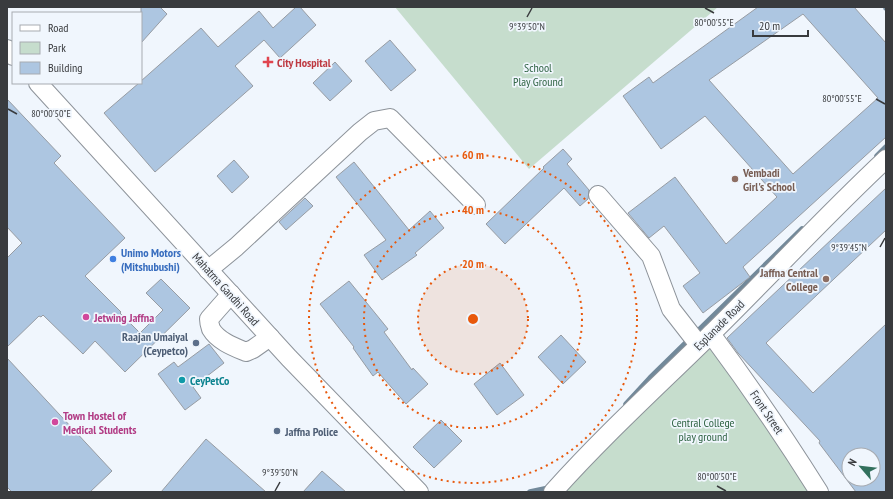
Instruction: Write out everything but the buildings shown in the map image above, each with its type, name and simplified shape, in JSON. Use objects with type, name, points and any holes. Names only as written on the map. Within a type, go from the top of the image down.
[{"type":"street","name":"Mahatma Gandhi Road","points":[[39,84],[270,337],[419,492]]},
{"type":"street","points":[[208,270],[374,120],[390,118],[476,205]]},
{"type":"street","name":"Esplanade Road","points":[[553,492],[596,445],[886,159]]},
{"type":"street","name":"Front Street","points":[[598,195],[651,256],[670,309],[705,339],[753,391],[819,492]]},
{"type":"street","points":[[231,294],[209,319],[211,329],[221,339],[246,352],[270,337]]},
{"type":"green space","name":"School Play Ground","points":[[395,7],[718,7],[529,169]]},
{"type":"green space","name":"Central College play ground","points":[[711,334],[819,492],[553,492]]},
{"type":"waterway","points":[[877,156],[886,147]]},
{"type":"waterway","points":[[626,404],[650,378],[802,229]]},
{"type":"waterway","points":[[530,492],[550,487]]},
{"type":"place","name":"City Hospital","points":[[268,62]]},
{"type":"place","name":"Vembadi Girl's School","points":[[735,179]]},
{"type":"place","name":"Unimo Motors (Mitshubushi)","points":[[113,259]]},
{"type":"place","name":"Jaffna Central College","points":[[826,279]]},
{"type":"place","name":"Jetwing Jaffna","points":[[86,317]]},
{"type":"place","name":"Raajan Umaiyal (Ceypetco)","points":[[196,343]]},
{"type":"place","name":"CeyPetCo","points":[[182,380]]},
{"type":"place","name":"Town Hostel of Medical Students","points":[[55,422]]},
{"type":"place","name":"Jaffna Police","points":[[277,431]]}]
